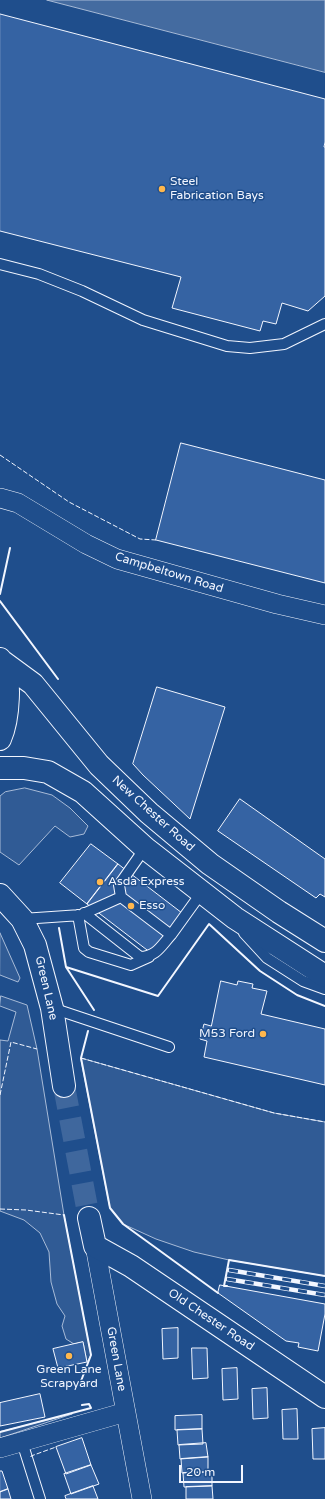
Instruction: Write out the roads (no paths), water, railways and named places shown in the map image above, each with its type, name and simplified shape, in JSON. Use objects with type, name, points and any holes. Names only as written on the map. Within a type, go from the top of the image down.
[{"type":"main road","points":[[0,739],[6,720],[8,681],[1,660]]},
{"type":"main road","name":"New Chester Road","points":[[1,660],[33,684],[99,765],[149,813],[210,864],[279,912],[325,941]]},
{"type":"main road","points":[[0,768],[24,768],[48,772],[83,792],[145,848],[235,918],[325,976]]},
{"type":"main road","name":"Green Lane","points":[[1,897],[22,919],[35,945],[52,1008],[64,1086]]},
{"type":"main road","name":"Green Lane","points":[[89,1218],[95,1246]]},
{"type":"main road","name":"Old Chester Road","points":[[95,1246],[131,1266],[325,1397]]},
{"type":"street","name":"Campbeltown Road","points":[[0,498],[18,503],[86,544],[117,559],[277,604],[325,615]]},
{"type":"street","name":"Green Lane","points":[[95,1246],[142,1499]]},
{"type":"street","points":[[0,1448],[126,1412]]},
{"type":"lane","points":[[0,264],[39,274],[75,288],[143,320],[227,346],[250,348],[284,344],[325,324]]},
{"type":"lane","points":[[145,848],[119,885],[121,897],[171,935]]},
{"type":"lane","points":[[81,914],[84,948],[89,952],[131,965],[157,952],[202,892]]},
{"type":"lane","points":[[22,919],[81,914],[121,897]]},
{"type":"lane","points":[[220,906],[267,958],[303,981],[325,989]]},
{"type":"lane","points":[[81,914],[140,957],[149,957]]},
{"type":"lane","points":[[52,1008],[169,1048]]},
{"type":"lane","points":[[22,1442],[40,1499]]},
{"type":"tunnel","points":[[64,1086],[89,1218]]},
{"type":"railway","points":[[229,1270],[325,1286]]},
{"type":"railway","points":[[227,1279],[325,1295]]},
{"type":"place","name":"Steel Fabrication Bays","points":[[162,189]]},
{"type":"place","name":"Asda Express","points":[[100,882]]},
{"type":"place","name":"Esso","points":[[131,906]]},
{"type":"place","name":"M53 Ford","points":[[263,1034]]},
{"type":"place","name":"Green Lane Scrapyard","points":[[69,1356]]}]
